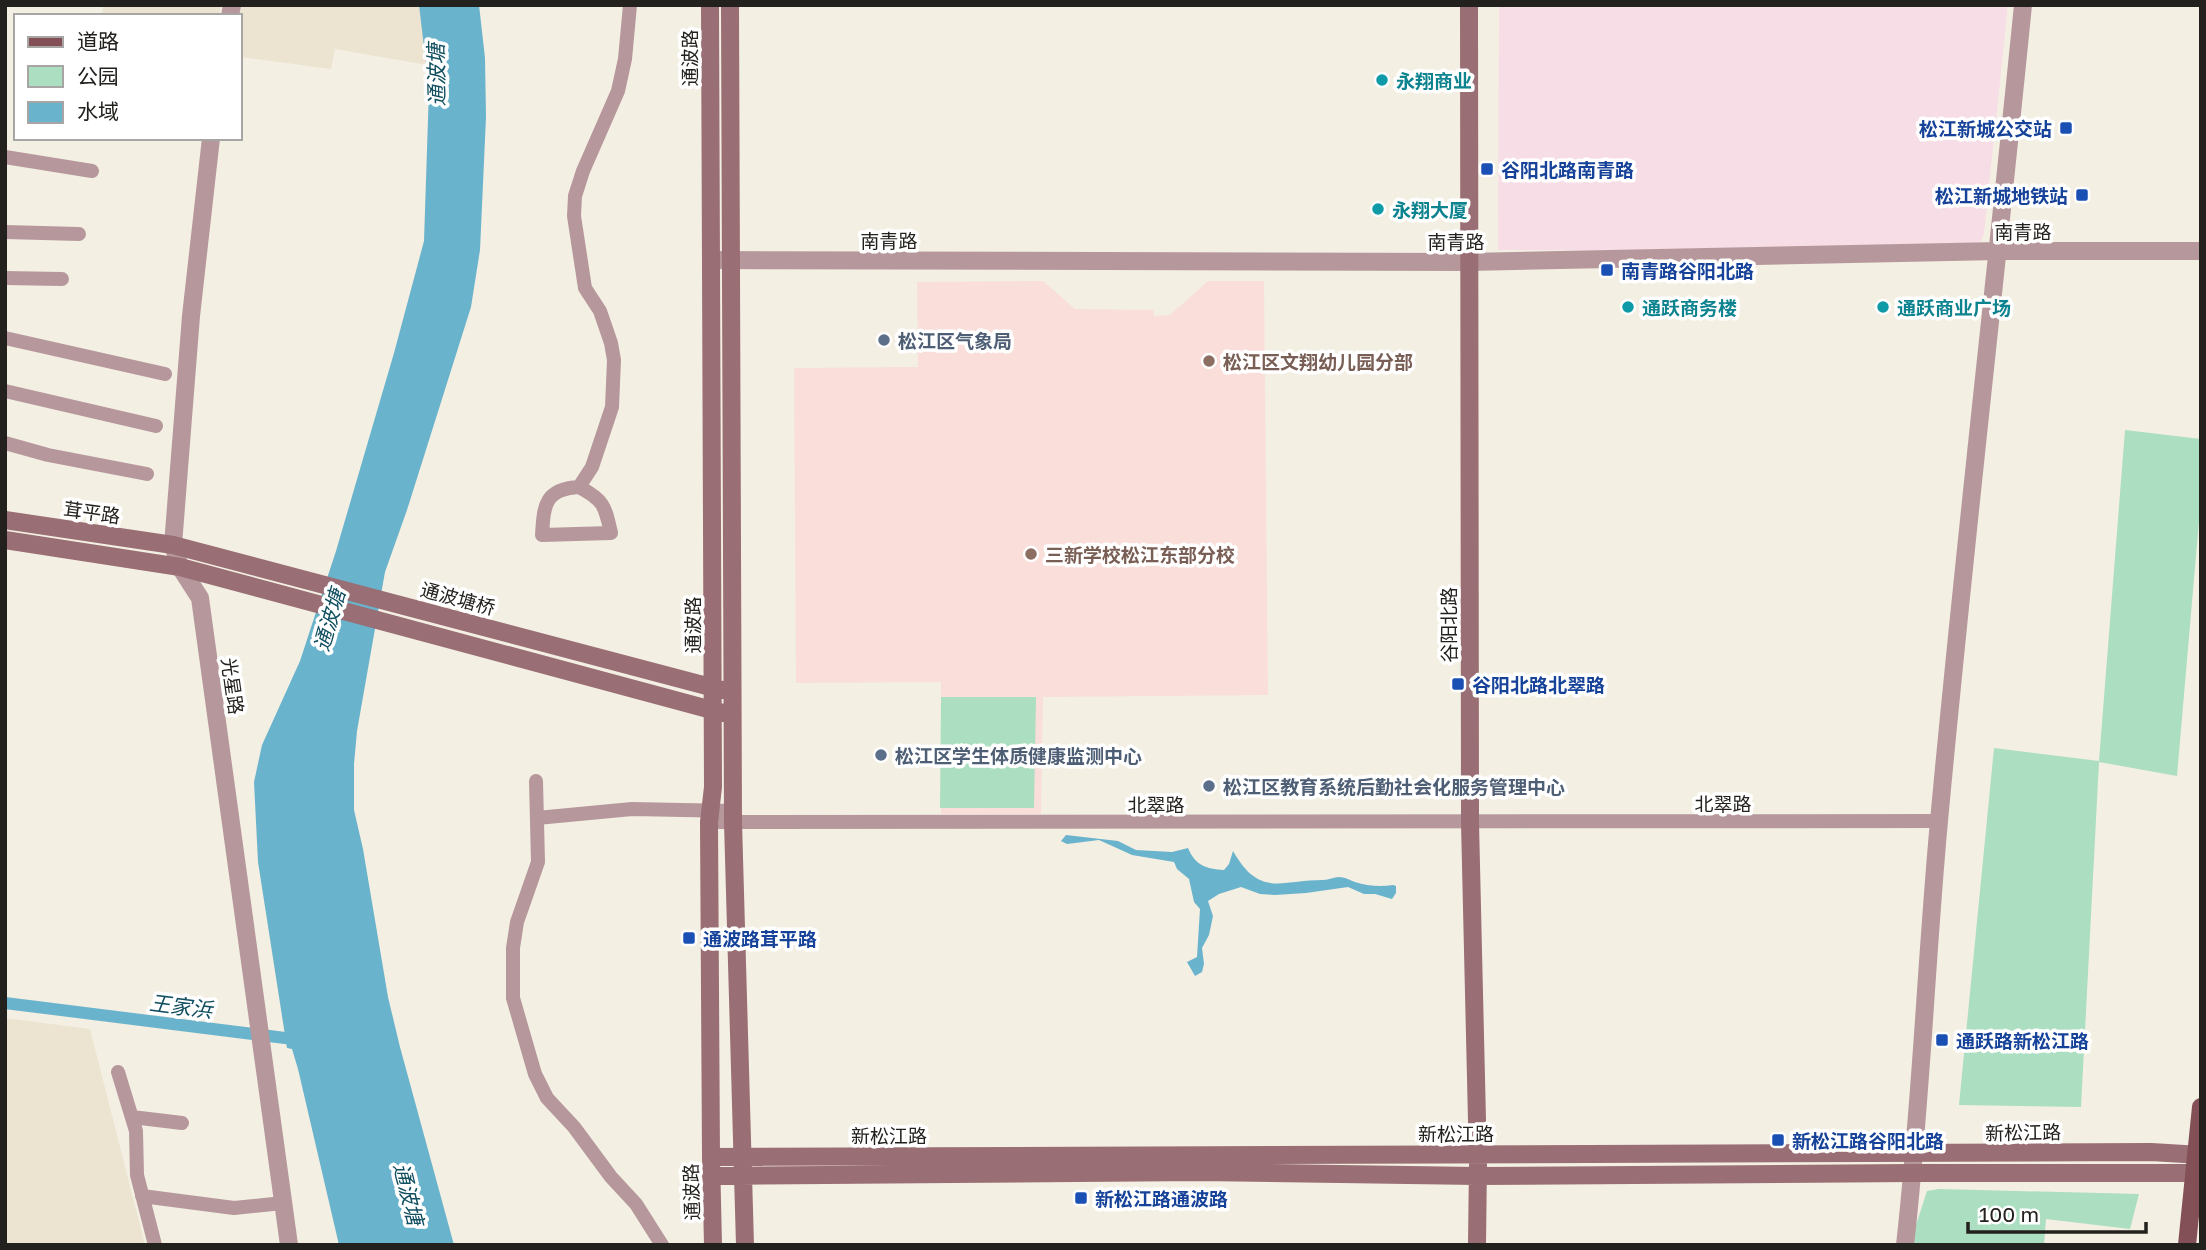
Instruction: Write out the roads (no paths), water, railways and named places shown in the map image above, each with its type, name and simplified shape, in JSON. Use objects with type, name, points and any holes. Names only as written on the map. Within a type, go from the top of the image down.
[{"type":"main road","name":"通波路","points":[[710,5],[713,1245]]},
{"type":"main road","name":"通波路","points":[[730,5],[733,817],[745,1245]]},
{"type":"main road","name":"谷阳北路","points":[[1469,5],[1470,823],[1477,1245]]},
{"type":"main road","name":"茸平路","points":[[5,520],[173,545]]},
{"type":"main road","points":[[5,540],[180,567],[733,716]]},
{"type":"main road","name":"通波塘桥","points":[[173,545],[733,692]]},
{"type":"main road","points":[[2187,1245],[2197,1173],[2201,1107]]},
{"type":"main road","name":"新松江路","points":[[711,1157],[2198,1154]]},
{"type":"main road","name":"新松江路","points":[[711,1176],[1201,1172],[1477,1176],[2197,1173]]},
{"type":"street","points":[[579,486],[598,496],[605,506],[611,533],[542,536],[548,497],[558,490],[579,486],[592,467],[612,407],[614,360],[611,343],[600,311],[585,288],[574,216],[575,196],[583,172],[618,92],[631,5]]},
{"type":"street","points":[[1905,1245],[1913,1173],[1939,821],[2023,5]]},
{"type":"street","name":"光星路","points":[[211,140],[191,316],[173,545],[180,567],[200,597],[289,1245]]},
{"type":"street","points":[[5,158],[92,171]]},
{"type":"street","points":[[5,232],[79,234]]},
{"type":"street","name":"南青路","points":[[711,260],[1468,262],[1999,251],[2201,251]]},
{"type":"street","points":[[5,278],[62,279]]},
{"type":"street","points":[[5,338],[165,374]]},
{"type":"street","points":[[5,391],[156,426]]},
{"type":"street","points":[[5,443],[48,455],[147,474]]},
{"type":"street","points":[[536,781],[538,862],[517,922],[513,948],[513,998],[535,1074],[547,1098],[636,1204],[662,1245]]},
{"type":"street","name":"北翠路","points":[[537,818],[632,809],[710,817],[1470,823],[1939,821]]},
{"type":"street","points":[[118,1072],[136,1131],[137,1175],[155,1245]]},
{"type":"street","points":[[132,1116],[182,1123]]},
{"type":"street","points":[[142,1196],[234,1208],[284,1203]]},
{"type":"water","name":"通波塘","points":[[419,5],[479,5],[485,58],[486,117],[480,250],[471,307],[385,572],[357,731],[354,810],[388,997],[454,1245],[339,1245],[298,1069],[292,1049],[287,1048],[258,862],[254,782],[262,745],[300,661],[336,551],[424,241],[429,89]]},
{"type":"water","points":[[1066,835],[1118,841],[1136,850],[1172,852],[1188,848],[1198,862],[1207,867],[1224,870],[1233,851],[1243,866],[1262,881],[1283,883],[1341,877],[1369,885],[1393,885],[1396,886],[1396,893],[1392,899],[1364,894],[1348,887],[1275,895],[1260,894],[1241,887],[1219,894],[1208,901],[1213,916],[1209,935],[1202,948],[1202,972],[1195,976],[1187,962],[1197,957],[1200,909],[1194,902],[1189,879],[1177,869],[1174,862],[1132,855],[1099,840],[1067,844],[1061,841]]},
{"type":"waterway","name":"王家浜","points":[[5,1003],[301,1040]]},
{"type":"place","name":"永翔商业","points":[[1382,80]]},
{"type":"place","name":"松江新城公交站","points":[[2066,128]]},
{"type":"place","name":"谷阳北路南青路","points":[[1487,169]]},
{"type":"place","name":"松江新城地铁站","points":[[2082,195]]},
{"type":"place","name":"永翔大厦","points":[[1378,209]]},
{"type":"place","name":"南青路谷阳北路","points":[[1607,270]]},
{"type":"place","name":"通跃商务楼","points":[[1628,307]]},
{"type":"place","name":"通跃商业广场","points":[[1883,307]]},
{"type":"place","name":"松江区气象局","points":[[884,340]]},
{"type":"place","name":"松江区文翔幼儿园分部","points":[[1209,361]]},
{"type":"place","name":"三新学校松江东部分校","points":[[1031,554]]},
{"type":"place","name":"谷阳北路北翠路","points":[[1458,684]]},
{"type":"place","name":"松江区学生体质健康监测中心","points":[[881,755]]},
{"type":"place","name":"松江区教育系统后勤社会化服务管理中心","points":[[1209,786]]},
{"type":"place","name":"通波路茸平路","points":[[689,938]]},
{"type":"place","name":"通跃路新松江路","points":[[1942,1040]]},
{"type":"place","name":"新松江路谷阳北路","points":[[1778,1140]]},
{"type":"place","name":"新松江路通波路","points":[[1081,1198]]}]
